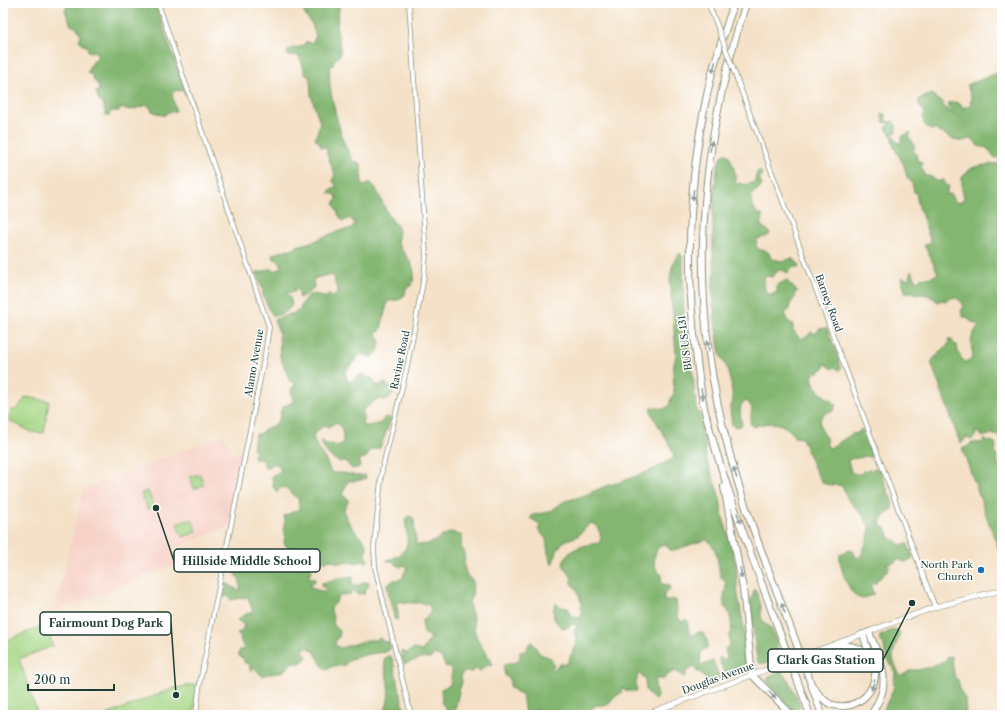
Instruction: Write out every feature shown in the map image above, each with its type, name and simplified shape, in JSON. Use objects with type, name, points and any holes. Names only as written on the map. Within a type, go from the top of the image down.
[{"type":"highway","name":"BUS US-131","points":[[734,3],[716,59],[706,98],[695,167],[690,233],[689,269],[691,305],[698,368],[705,410],[720,466],[810,715]]},
{"type":"highway","points":[[746,3],[735,38],[722,90],[707,168],[703,229],[703,304],[717,406],[727,446],[753,527],[822,715]]},
{"type":"highway","points":[[720,466],[741,570],[752,675],[792,715]]},
{"type":"highway","points":[[811,684],[826,701],[841,708],[858,704],[868,696],[875,682],[875,670],[870,658],[866,633]]},
{"type":"highway","points":[[866,633],[882,666],[884,676],[882,692],[871,715]]},
{"type":"highway","points":[[836,644],[854,647],[862,651],[870,658]]},
{"type":"main road","name":"Douglas Avenue","points":[[644,715],[935,607],[1002,590]]},
{"type":"street","name":"Alamo Avenue","points":[[158,3],[269,328],[266,354],[200,682],[196,715]]},
{"type":"street","name":"Ravine Road","points":[[409,3],[426,255],[424,277],[407,367],[382,470],[374,552],[375,568],[411,715]]},
{"type":"street","name":"Barney Road","points":[[708,3],[935,607]]},
{"type":"shaded area","points":[[224,435],[232,455],[244,451],[230,526],[175,548],[179,563],[54,612],[84,489]]},
{"type":"green space","points":[[69,3],[155,3],[186,93],[186,95],[181,90],[175,90],[172,94],[176,111],[168,112],[164,116],[152,111],[147,105],[131,110],[120,108],[119,111],[111,111],[109,115],[106,115],[104,104],[99,101],[96,92],[99,90],[98,84],[94,81],[92,75],[87,73],[98,54],[93,51],[88,51],[87,49],[89,47],[85,46],[79,40],[81,35],[77,28],[71,25],[65,11]]},
{"type":"green space","points":[[298,3],[339,3],[337,27],[340,54],[330,67],[329,75],[331,94],[338,123],[344,143],[352,160],[361,164],[362,185],[365,186],[370,182],[375,187],[389,216],[397,226],[399,231],[397,243],[411,263],[414,277],[411,286],[406,288],[405,295],[398,300],[388,301],[380,332],[378,331],[376,334],[380,339],[378,352],[372,357],[360,354],[345,372],[348,382],[354,380],[361,374],[373,379],[375,385],[386,383],[386,386],[389,386],[394,390],[392,396],[387,400],[377,399],[362,411],[364,418],[362,424],[363,426],[381,423],[384,418],[387,417],[391,419],[380,448],[369,452],[367,457],[359,460],[360,467],[352,469],[345,461],[340,462],[330,456],[320,441],[321,440],[331,445],[333,444],[335,446],[342,444],[343,434],[339,424],[335,423],[328,427],[324,425],[313,435],[316,445],[326,461],[330,471],[333,473],[344,473],[358,476],[365,475],[366,478],[364,479],[348,481],[342,495],[348,499],[344,509],[346,518],[367,546],[365,553],[368,562],[363,561],[357,563],[347,561],[339,563],[330,560],[325,562],[322,560],[315,562],[316,553],[311,550],[309,560],[312,572],[309,573],[309,577],[315,579],[315,581],[310,586],[316,590],[325,591],[327,590],[321,585],[322,583],[345,577],[353,577],[353,585],[368,582],[369,586],[364,591],[365,594],[359,593],[358,595],[352,590],[350,595],[346,594],[338,597],[336,603],[332,605],[331,611],[334,625],[340,632],[335,645],[340,648],[380,638],[384,642],[388,641],[391,648],[386,652],[369,654],[351,659],[345,665],[333,666],[327,670],[322,666],[314,651],[305,647],[303,651],[307,657],[302,662],[292,662],[288,668],[283,671],[262,676],[252,666],[252,671],[250,670],[249,663],[247,662],[245,664],[243,658],[238,654],[240,650],[244,649],[240,638],[241,636],[237,633],[242,631],[244,625],[237,620],[246,614],[253,612],[248,597],[231,600],[228,595],[225,598],[224,593],[226,585],[228,584],[239,591],[240,580],[235,572],[236,570],[239,570],[239,565],[243,563],[243,560],[249,560],[251,558],[265,564],[265,569],[274,572],[288,564],[292,565],[296,569],[298,567],[298,561],[290,559],[289,555],[293,548],[287,547],[284,543],[285,534],[283,530],[285,521],[284,516],[299,509],[299,499],[286,488],[280,488],[277,493],[272,485],[273,481],[271,476],[281,471],[279,466],[274,463],[266,468],[264,461],[261,459],[254,459],[253,454],[256,451],[253,449],[255,435],[275,425],[281,416],[280,412],[284,406],[293,402],[291,389],[295,382],[290,382],[280,356],[279,332],[274,320],[300,310],[304,300],[310,295],[313,294],[327,298],[329,293],[332,296],[336,296],[338,289],[335,284],[334,276],[328,275],[313,279],[314,288],[303,296],[299,298],[299,291],[294,288],[295,292],[286,293],[290,297],[292,305],[284,313],[273,316],[263,295],[263,290],[256,274],[257,272],[262,272],[271,268],[274,271],[281,267],[281,263],[273,258],[273,254],[289,249],[291,250],[297,246],[315,241],[337,231],[351,229],[355,224],[350,218],[343,221],[341,219],[334,204],[337,199],[336,195],[329,193],[331,189],[335,189],[336,184],[332,181],[335,175],[327,154],[327,148],[321,147],[319,142],[315,139],[320,123],[311,95],[310,78],[304,73],[299,56],[289,56],[287,54],[288,50],[303,46],[306,41],[310,43],[313,42],[316,36],[312,24]]},
{"type":"green space","points":[[1002,71],[1002,157],[995,158],[987,148],[978,146],[973,139],[958,141],[941,132],[939,133],[935,129],[931,130],[924,124],[923,117],[925,113],[919,106],[919,99],[933,94],[936,99],[944,103],[942,106],[955,115],[947,105],[948,103],[956,102],[961,105],[961,107],[967,107],[971,104],[970,101],[972,100],[967,85]]},
{"type":"green space","points":[[881,114],[887,115],[885,118],[887,122],[894,121],[894,124],[896,125],[896,133],[891,133],[895,137],[895,140],[899,145],[903,136],[911,132],[909,137],[915,148],[913,149],[913,152],[916,153],[917,160],[922,163],[921,167],[925,176],[930,176],[938,181],[943,179],[947,186],[949,186],[946,194],[950,194],[957,203],[962,201],[964,197],[962,190],[962,177],[969,170],[979,166],[1002,163],[1002,442],[998,435],[993,435],[992,433],[982,437],[981,435],[983,433],[980,434],[975,431],[976,435],[972,440],[965,437],[964,441],[960,443],[931,362],[949,343],[948,339],[952,340],[954,344],[957,345],[959,355],[962,359],[966,362],[972,358],[972,339],[979,325],[970,321],[967,317],[963,317],[961,311],[964,306],[961,301],[956,298],[946,301],[941,300],[939,302],[933,297],[931,298],[929,295],[910,292],[906,294],[901,278],[903,277],[904,279],[910,279],[909,276],[911,271],[916,281],[920,280],[921,277],[930,277],[938,273],[924,245],[931,242],[918,204],[916,193],[914,192],[912,183],[907,177],[904,165],[894,147],[892,139],[893,136],[886,129],[886,127],[890,124],[889,122],[886,123],[884,122]]},
{"type":"green space","points":[[726,153],[734,166],[735,182],[737,184],[740,183],[743,185],[754,182],[758,171],[762,174],[760,179],[762,186],[752,194],[751,201],[757,214],[762,215],[763,217],[761,226],[769,231],[770,234],[757,239],[756,246],[760,250],[765,250],[769,253],[771,258],[774,260],[784,261],[792,258],[799,264],[799,267],[794,267],[788,273],[779,270],[772,277],[765,276],[764,281],[767,293],[773,294],[777,292],[777,285],[787,280],[793,288],[798,291],[794,294],[796,296],[790,304],[789,310],[785,313],[786,319],[793,325],[793,330],[800,339],[808,336],[811,332],[815,334],[819,329],[827,328],[837,354],[841,369],[839,370],[835,367],[832,369],[825,364],[819,373],[816,371],[812,377],[818,390],[836,404],[834,410],[825,414],[820,421],[821,429],[826,437],[827,446],[830,448],[852,434],[858,433],[861,429],[864,432],[866,431],[872,456],[848,460],[851,472],[861,474],[864,470],[866,471],[869,468],[871,471],[874,468],[880,470],[888,492],[887,494],[890,495],[893,505],[891,511],[880,521],[881,527],[886,528],[890,538],[897,541],[899,544],[901,545],[907,543],[913,557],[912,560],[904,562],[899,559],[891,564],[886,564],[890,568],[879,579],[877,579],[876,583],[872,584],[874,594],[863,599],[858,598],[848,586],[842,568],[840,554],[850,550],[853,551],[855,556],[858,558],[861,556],[870,528],[864,517],[848,500],[843,487],[825,484],[822,481],[815,470],[802,438],[794,437],[787,428],[782,425],[770,423],[753,427],[750,423],[752,408],[747,401],[743,402],[741,405],[740,413],[742,425],[737,427],[732,425],[730,410],[733,400],[731,384],[727,368],[719,348],[714,316],[715,311],[713,305],[712,288],[715,272],[713,261],[713,197],[718,164],[722,156]]},
{"type":"green space","points":[[680,253],[683,262],[684,323],[693,375],[696,408],[700,416],[705,442],[706,458],[720,498],[722,514],[733,551],[737,574],[737,589],[744,629],[745,665],[737,673],[728,676],[725,675],[719,660],[719,657],[724,660],[727,658],[725,649],[730,644],[729,634],[731,632],[731,618],[728,610],[724,607],[726,584],[719,572],[714,548],[707,540],[672,551],[668,548],[667,544],[658,548],[654,558],[656,569],[662,575],[661,580],[664,585],[669,584],[670,589],[664,594],[664,601],[671,599],[676,600],[678,617],[682,622],[688,620],[688,628],[691,636],[702,632],[707,640],[708,647],[701,652],[700,664],[704,665],[713,661],[719,676],[719,682],[714,685],[707,686],[704,677],[700,672],[697,672],[695,667],[686,671],[686,676],[684,677],[675,671],[664,679],[655,679],[657,697],[655,700],[646,690],[645,679],[638,674],[636,683],[637,691],[626,691],[622,688],[621,693],[613,698],[608,705],[595,705],[587,712],[575,715],[550,715],[547,712],[536,709],[532,714],[525,715],[522,694],[510,688],[510,679],[505,676],[503,666],[509,663],[518,662],[520,652],[525,651],[532,642],[540,654],[551,658],[554,665],[552,667],[553,670],[562,663],[564,665],[568,662],[577,641],[575,629],[577,627],[576,624],[572,624],[565,629],[561,627],[554,619],[553,612],[555,604],[557,604],[561,607],[568,608],[572,615],[580,618],[582,614],[580,608],[582,604],[577,590],[571,582],[572,578],[563,565],[568,555],[576,548],[599,543],[601,539],[597,527],[590,523],[578,536],[562,543],[552,565],[546,539],[538,529],[540,526],[530,518],[533,515],[549,512],[565,501],[580,497],[608,485],[618,483],[652,470],[674,458],[671,447],[650,409],[653,407],[664,409],[669,406],[674,393],[673,370],[676,354],[670,281],[671,270],[677,256]]},
{"type":"green space","points":[[26,397],[49,401],[44,433],[32,432],[10,421],[11,410],[16,410]]},
{"type":"green space","points":[[985,439],[988,442],[991,441],[995,443],[995,452],[998,461],[997,465],[1000,464],[1002,468],[1002,547],[998,548],[962,448],[978,442],[982,443]]},
{"type":"green space","points":[[200,474],[204,485],[194,489],[190,477]]},
{"type":"green space","points":[[148,491],[154,507],[148,510],[141,493]]},
{"type":"green space","points":[[409,516],[413,518],[414,521],[416,544],[421,545],[430,543],[452,532],[462,536],[461,546],[464,552],[465,571],[469,578],[473,581],[472,595],[469,606],[473,617],[475,633],[493,665],[487,665],[480,671],[476,669],[472,672],[463,672],[461,675],[462,683],[453,715],[447,715],[446,708],[441,703],[441,689],[450,685],[452,671],[450,668],[445,666],[441,657],[434,654],[431,658],[421,658],[404,664],[401,651],[407,653],[413,649],[422,651],[431,637],[424,634],[422,621],[429,614],[431,608],[430,606],[423,603],[398,602],[396,603],[398,619],[395,620],[389,597],[387,584],[394,580],[402,579],[407,567],[405,565],[400,567],[392,561],[387,560],[401,554],[404,550],[407,540],[405,519]]},
{"type":"green space","points":[[192,519],[197,532],[182,537],[177,524]]},
{"type":"green space","points":[[754,590],[756,590],[761,605],[761,617],[765,624],[770,627],[776,639],[777,646],[776,658],[771,662],[760,664],[757,661],[750,604]]},
{"type":"green space","points":[[45,625],[53,646],[19,659],[38,715],[3,715],[3,642]]},
{"type":"green space","points":[[895,629],[899,631],[899,634],[893,657],[900,676],[911,670],[920,670],[933,666],[951,656],[955,678],[958,680],[961,693],[965,699],[966,715],[881,715],[893,690],[895,673],[885,654],[884,645],[879,639],[880,636]]},
{"type":"green space","points":[[391,656],[393,662],[404,709],[402,712],[394,715],[382,715],[388,702],[388,688],[384,659]]},
{"type":"green space","points":[[781,671],[789,682],[797,698],[800,706],[798,710],[794,710],[783,700],[768,682],[767,679],[769,676]]},
{"type":"green space","points":[[198,685],[193,715],[106,715],[174,688]]},
{"type":"place","name":"Hillside Middle School","points":[[156,508]]},
{"type":"place","name":"North Park Church","points":[[981,570]]},
{"type":"place","name":"Clark Gas Station","points":[[912,603]]},
{"type":"place","name":"Fairmount Dog Park","points":[[176,695]]}]
